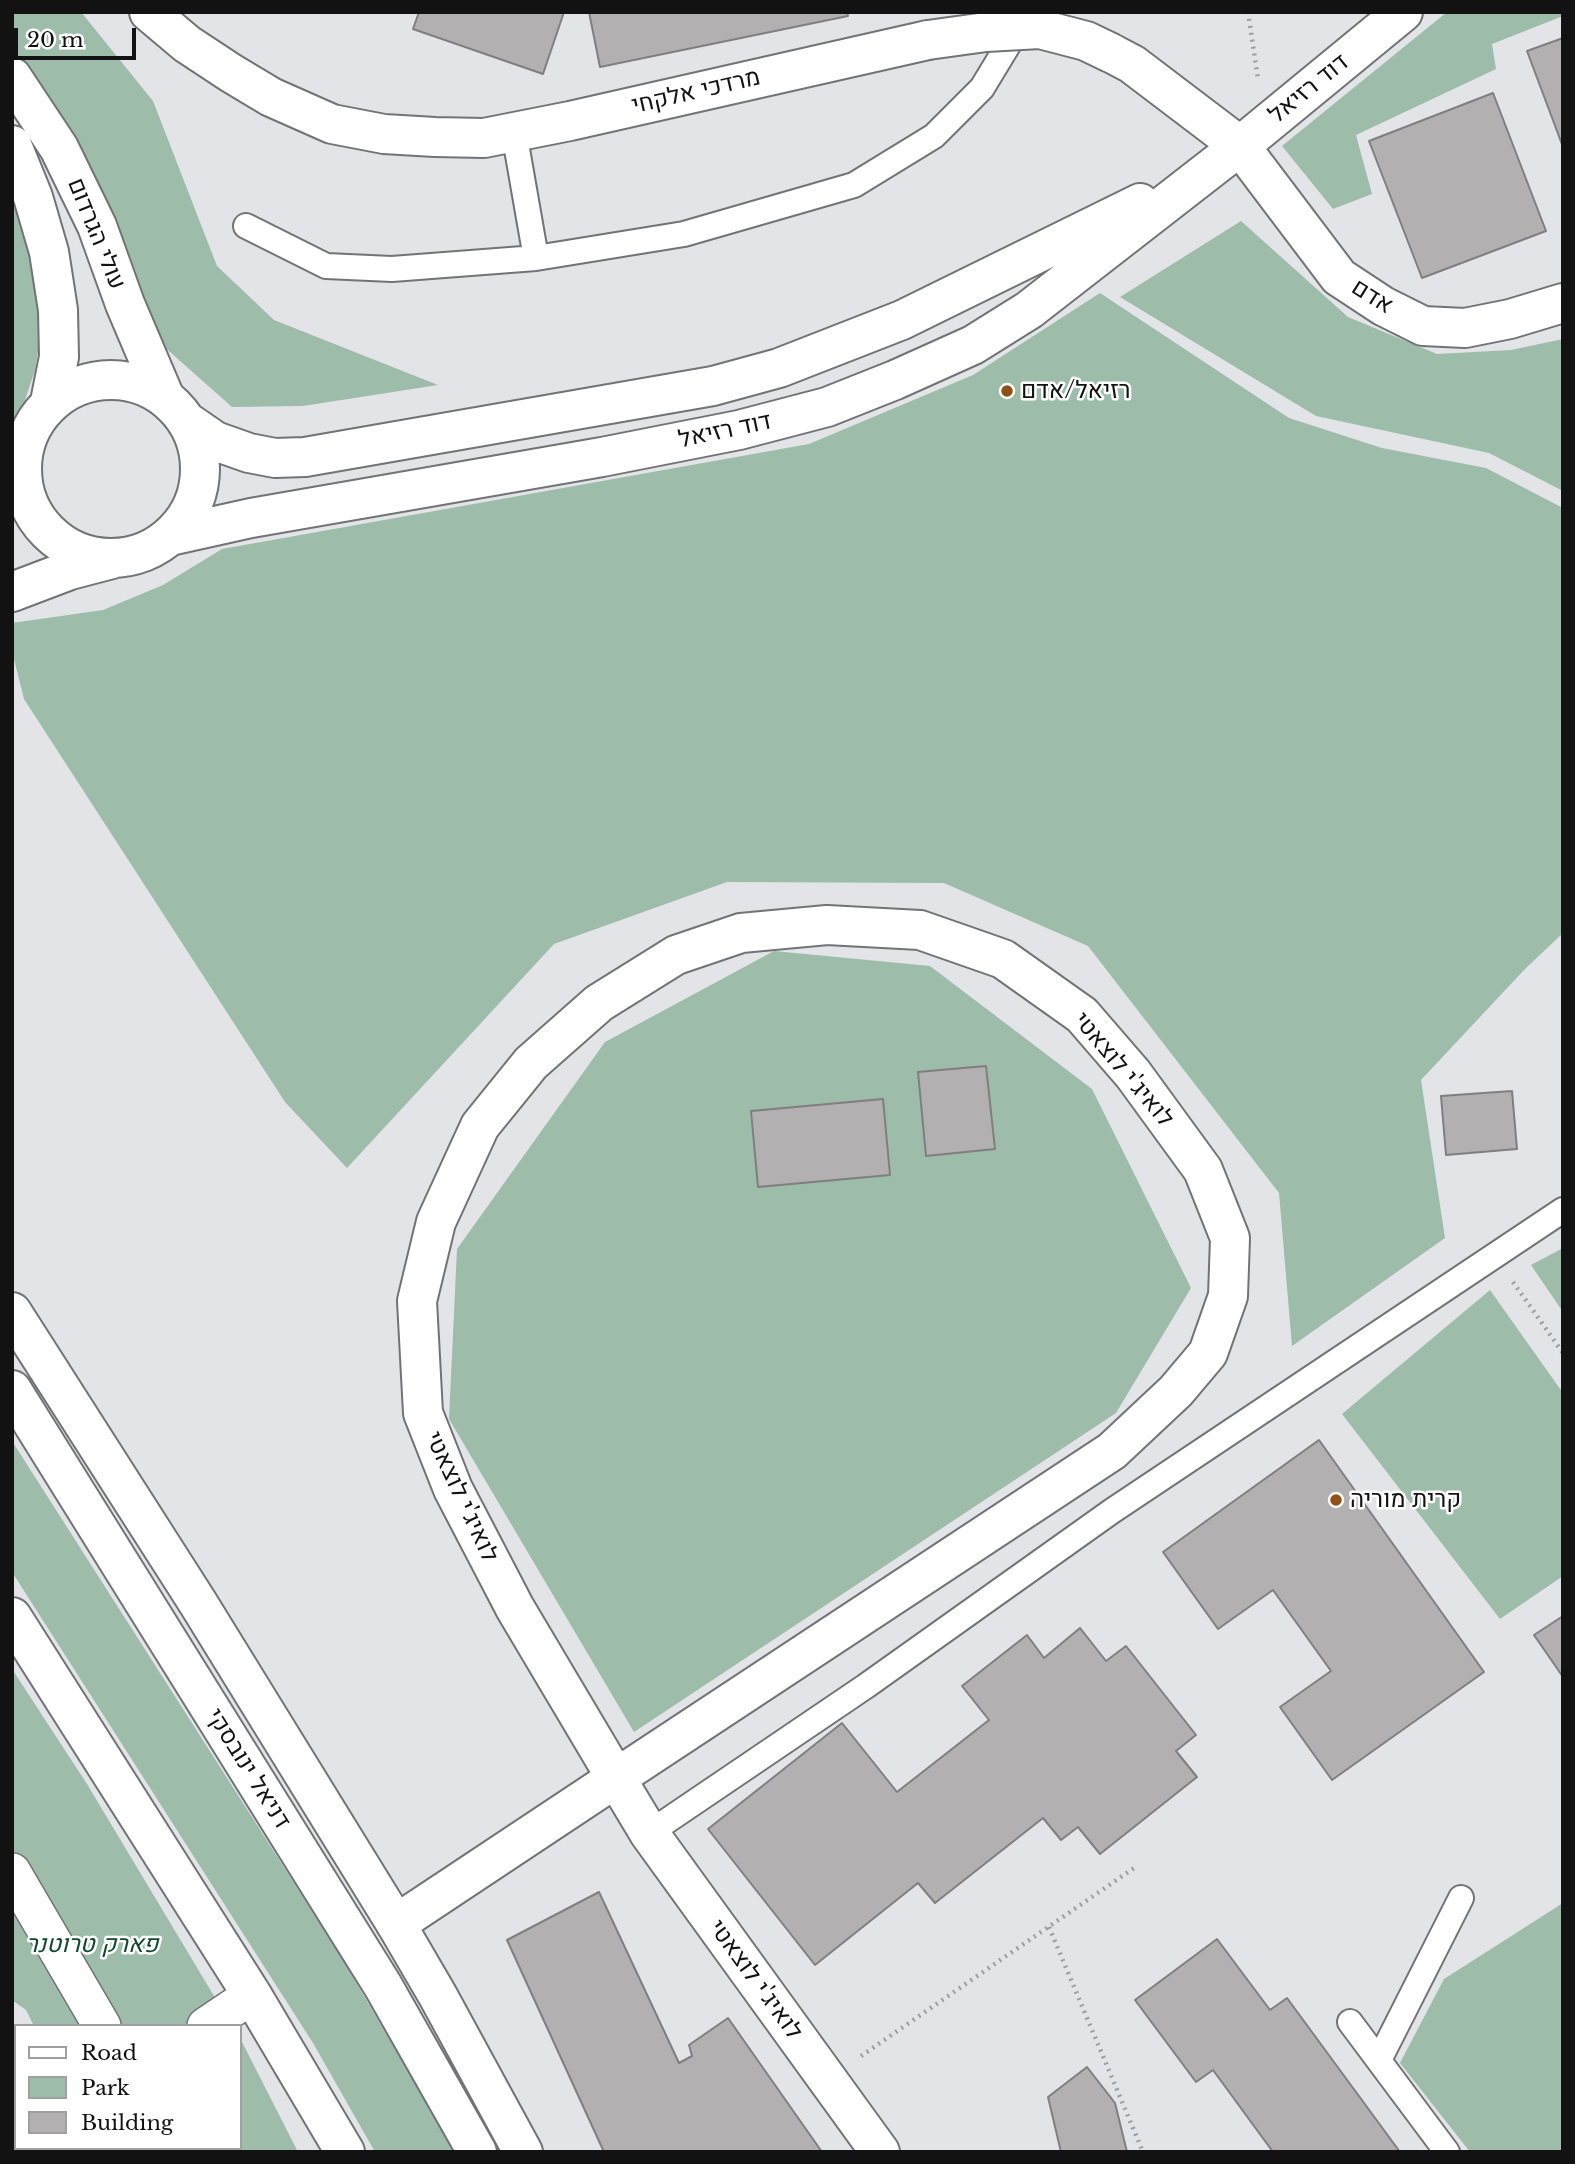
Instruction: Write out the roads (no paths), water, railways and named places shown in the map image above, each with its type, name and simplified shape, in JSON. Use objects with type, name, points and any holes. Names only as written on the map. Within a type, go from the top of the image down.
[{"type":"street","name":"מרדכי אלקחי","points":[[149,12],[187,44],[271,97],[332,124],[384,134],[484,138],[928,40],[986,32],[1040,29],[1086,41],[1132,64],[1240,146]]},
{"type":"street","name":"דוד רזיאל","points":[[170,536],[251,518],[739,430],[827,407],[895,380],[973,345],[1018,317],[1240,146],[1403,12]]},
{"type":"street","name":"עולי הגרדום","points":[[12,77],[59,148],[97,226],[125,304],[176,409]]},
{"type":"street","name":"עולי הגרדום","points":[[12,145],[33,197],[49,252],[58,310],[59,357],[50,402]]},
{"type":"street","name":"דוד רזיאל","points":[[176,409],[215,441],[249,453],[275,458],[305,457],[713,386],[779,368],[902,320],[1240,146]]},
{"type":"street","name":"אדם","points":[[1240,146],[1339,277],[1383,306],[1423,326],[1465,328],[1510,319],[1563,303]]},
{"type":"street","points":[[12,592],[70,570],[114,558],[134,556],[153,548],[170,536],[187,517],[198,494],[201,469],[197,443],[176,409],[144,385],[120,379],[94,380],[71,388],[50,402],[28,435],[17,465],[31,509],[45,529],[65,546],[88,555],[114,558]]},
{"type":"street","name":"לואיג'י לוצאטי","points":[[396,1924],[616,1779],[1112,1451],[1176,1391],[1208,1353],[1228,1296],[1230,1238],[1203,1170],[1133,1074],[1082,1015],[1003,959],[919,930],[827,925],[741,933],[676,956],[599,1003],[531,1063],[481,1126],[436,1222],[416,1301],[423,1413],[453,1489],[514,1608],[616,1779],[649,1833],[880,2152]]},
{"type":"street","points":[[12,1312],[198,1603],[396,1924],[523,2152]]},
{"type":"street","name":"דניאל ינובסקי","points":[[12,1390],[383,1986],[477,2152]]},
{"type":"street","points":[[12,1617],[252,1995],[345,2152]]},
{"type":"street","points":[[12,1872],[101,2024]]},
{"type":"street","points":[[209,2024],[252,1995]]},
{"type":"lane","points":[[246,226],[326,266],[392,269],[536,258],[684,234],[854,185],[934,136],[982,89],[1027,12]]},
{"type":"lane","points":[[514,132],[536,258]]},
{"type":"lane","points":[[649,1833],[866,1686],[1112,1511],[1563,1210]]},
{"type":"lane","points":[[1379,2060],[1461,1898]]},
{"type":"lane","points":[[1350,2022],[1447,2152]]},
{"type":"place","name":"רזיאל/אדם","points":[[1007,391]]},
{"type":"place","name":"קרית מוריה","points":[[1336,1500]]},
{"type":"park label","name":"פארק טרוטנר","points":[[92,1945]]}]
